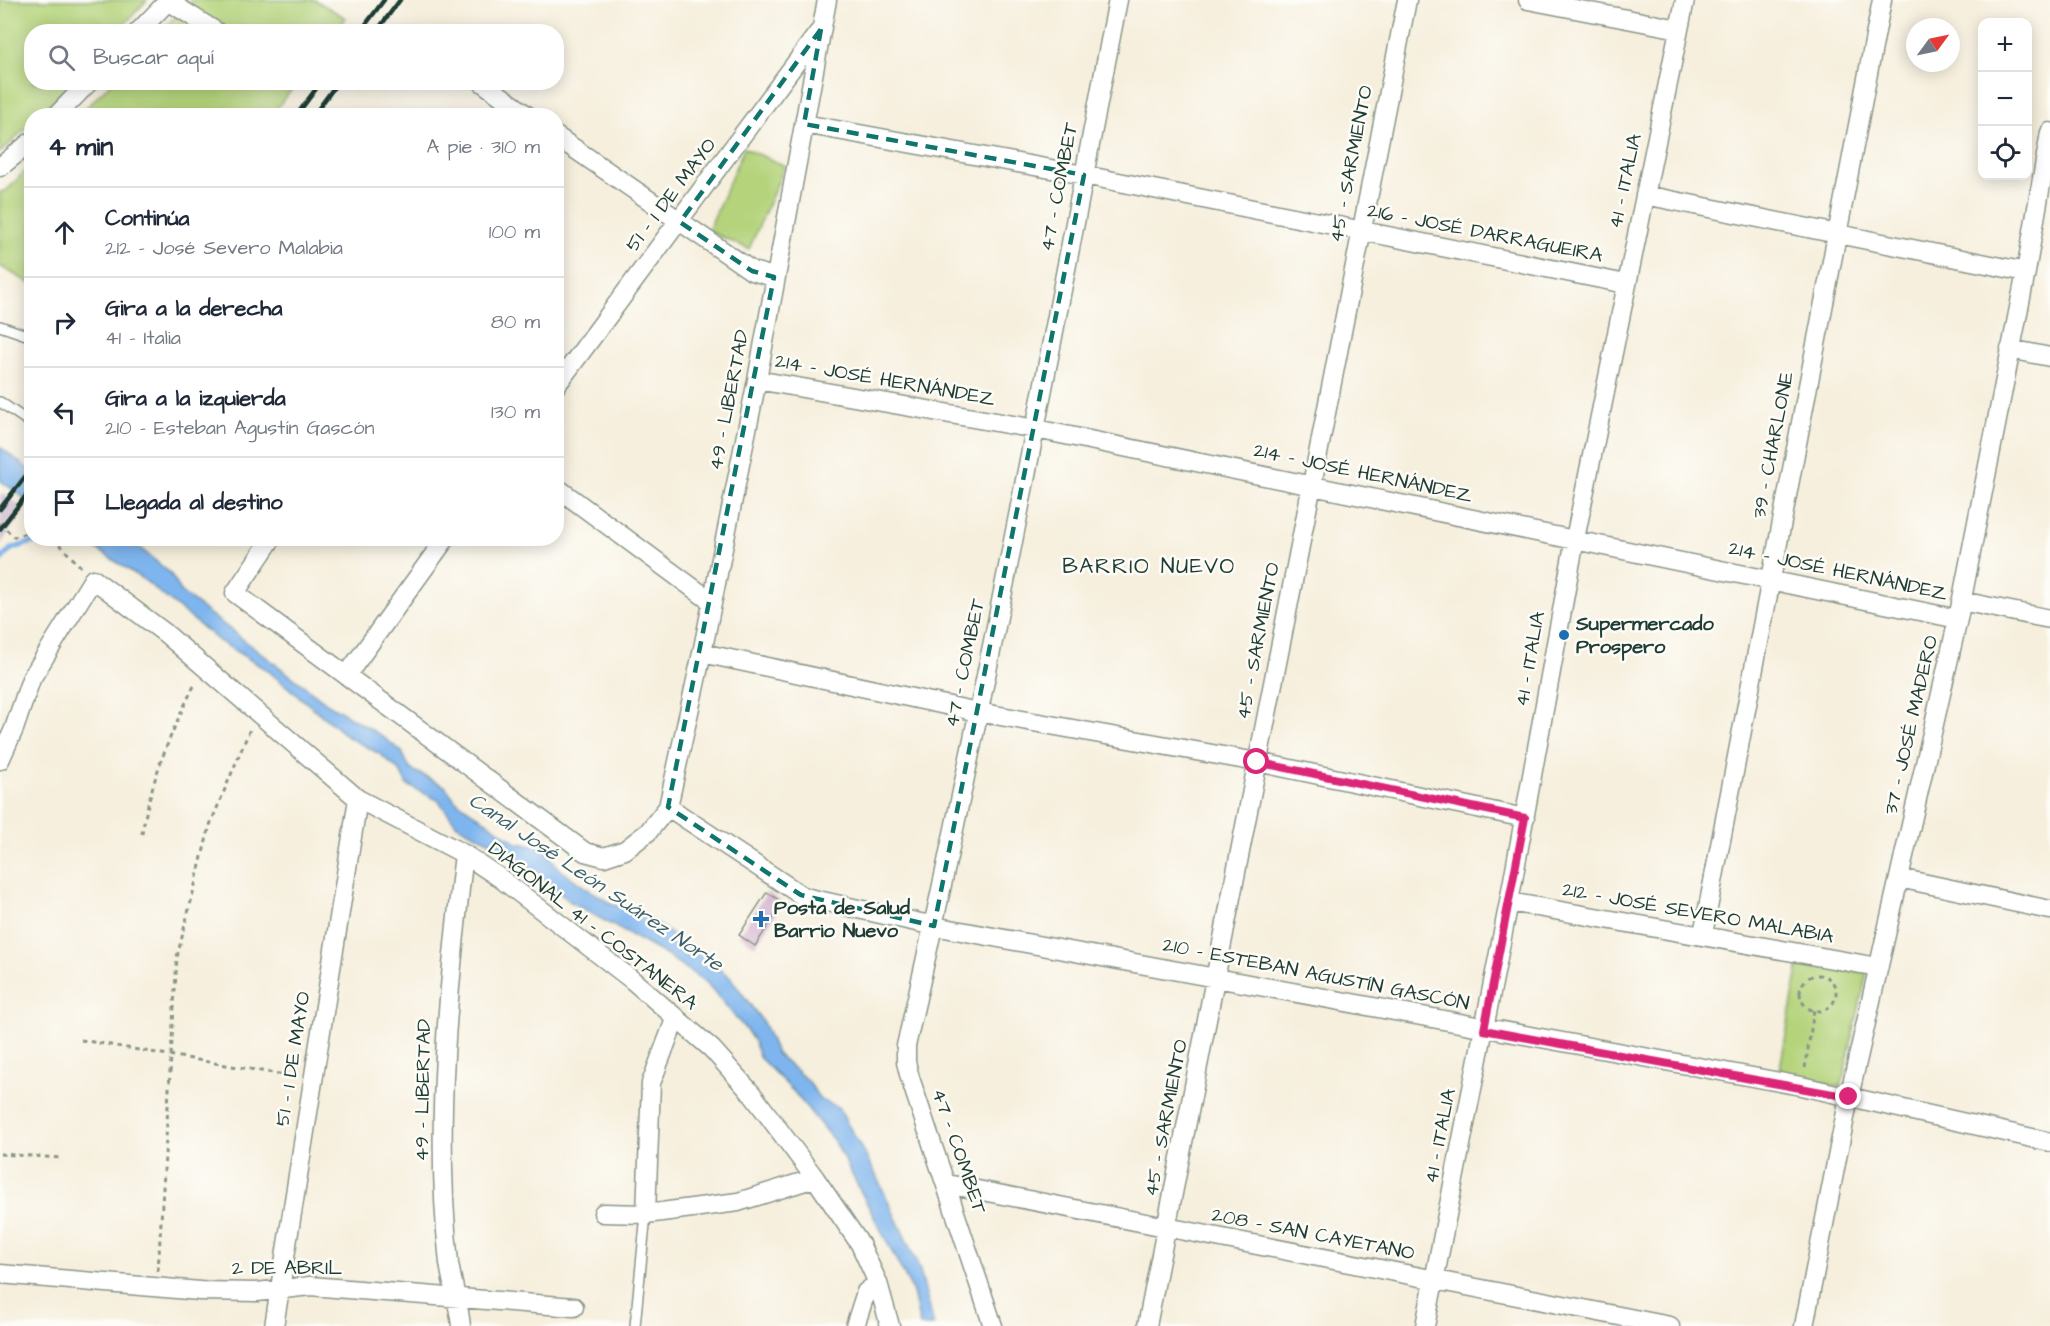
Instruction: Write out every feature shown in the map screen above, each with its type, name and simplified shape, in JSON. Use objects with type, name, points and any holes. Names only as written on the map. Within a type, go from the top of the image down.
[{"type":"street","name":"49 - LIBERTAD","points":[[668,807],[702,653],[757,380],[774,277],[827,0]]},
{"type":"street","name":"47 - COMBET","points":[[993,1326],[906,1062],[906,1046],[934,926],[1036,429],[1118,0]]},
{"type":"street","name":"45 - SARMIENTO","points":[[1147,1326],[1407,0]]},
{"type":"street","points":[[1528,0],[1679,29]]},
{"type":"street","name":"41 - ITALIA","points":[[1425,1326],[1509,902],[1575,539],[1684,0]]},
{"type":"street","name":"39 - CHARLONE","points":[[1703,934],[1882,0]]},
{"type":"street","points":[[146,24],[169,1],[205,24]]},
{"type":"street","name":"51 - 1 DE MAYO","points":[[564,375],[821,29]]},
{"type":"street","points":[[64,108],[81,90]]},
{"type":"street","points":[[493,90],[517,108]]},
{"type":"street","name":"216 - JOSÉ DARRAGUEIRA","points":[[804,124],[1084,175],[1626,284]]},
{"type":"street","name":"37 - JOSÉ MADERO","points":[[1804,1326],[1849,1097],[1959,610],[2026,272],[2050,132]]},
{"type":"street","points":[[564,142],[752,271],[774,277]]},
{"type":"street","points":[[0,166],[24,147]]},
{"type":"street","points":[[1645,195],[2026,272]]},
{"type":"street","points":[[2010,349],[2050,357]]},
{"type":"street","name":"214 - JOSÉ HERNÁNDEZ","points":[[757,380],[1036,429],[1770,581],[1959,610],[2050,619]]},
{"type":"street","points":[[564,493],[712,602]]},
{"type":"street","points":[[267,546],[235,593],[585,852],[604,857],[625,850],[648,832],[668,807]]},
{"type":"street","points":[[347,675],[440,546]]},
{"type":"street","points":[[0,760],[14,729],[31,679],[93,579]]},
{"type":"street","name":"DIAGONAL 41 - COSTANERA","points":[[93,579],[165,633],[358,799],[464,854],[500,878],[676,1017],[712,1049],[752,1094],[815,1178],[860,1244],[878,1283],[890,1326]]},
{"type":"street","points":[[702,653],[978,712],[1257,762],[1525,818]]},
{"type":"street","name":"51 - 1 DE MAYO","points":[[274,1326],[358,799]]},
{"type":"street","name":"210 - ESTEBAN AGUSTÍN GASCÓN","points":[[668,807],[801,895],[934,926],[1216,977],[1484,1030],[1801,1086],[2050,1142]]},
{"type":"street","name":"49 - LIBERTAD","points":[[461,1326],[458,1300],[449,1265],[443,1138],[447,1000],[464,854]]},
{"type":"street","points":[[1899,878],[2050,910]]},
{"type":"street","name":"212 - JOSÉ SEVERO MALABIA","points":[[1509,902],[1703,934],[1878,968]]},
{"type":"street","points":[[646,1214],[651,1083],[676,1017]]},
{"type":"street","points":[[603,1214],[646,1214],[738,1202],[815,1178]]},
{"type":"street","name":"208 - SAN CAYETANO","points":[[947,1184],[1670,1326]]},
{"type":"street","name":"2 DE ABRIL","points":[[0,1274],[200,1291],[310,1286],[458,1300],[574,1307]]},
{"type":"street","points":[[855,1326],[858,1308],[866,1292],[878,1283]]},
{"type":"lane","points":[[0,326],[24,334]]},
{"type":"lane","points":[[0,402],[24,418]]},
{"type":"lane","points":[[635,1326],[646,1214]]},
{"type":"path","points":[[0,523],[14,537],[24,534]]},
{"type":"path","points":[[61,546],[93,579]]},
{"type":"path","points":[[142,834],[153,781],[167,742],[203,667]]},
{"type":"path","points":[[157,1288],[177,957],[210,825],[257,712]]},
{"type":"path","points":[[1812,975],[1823,975],[1833,982],[1837,994],[1827,1009],[1814,1010],[1804,1004],[1801,988],[1812,975]]},
{"type":"path","points":[[1801,1086],[1814,1010]]},
{"type":"path","points":[[81,1040],[313,1080]]},
{"type":"path","points":[[0,1154],[61,1158]]},
{"type":"highlighted area","points":[[821,29],[804,124],[1084,175],[934,926],[801,895],[668,807],[774,277],[752,271],[680,222]]},
{"type":"shaded area","points":[[2,493],[24,510],[0,545],[0,495]]},
{"type":"green space","points":[[0,0],[147,0],[125,24],[24,24],[24,90],[65,90],[46,108],[24,108],[24,130],[0,153]]},
{"type":"green space","points":[[191,0],[315,0],[346,18],[341,24],[168,24]]},
{"type":"green space","points":[[104,90],[291,90],[277,108],[86,108]]},
{"type":"green space","points":[[744,148],[785,166],[749,249],[708,231]]},
{"type":"green space","points":[[24,172],[24,280],[0,266],[0,192],[7,190]]},
{"type":"green space","points":[[1799,963],[1867,973],[1841,1087],[1779,1074]]},
{"type":"water","points":[[0,447],[24,466],[24,498],[0,480]]},
{"type":"water","points":[[92,546],[137,546],[170,573],[182,593],[328,704],[382,736],[402,752],[410,769],[445,786],[455,800],[517,843],[544,848],[558,868],[586,888],[614,905],[638,910],[730,977],[763,1022],[776,1053],[809,1082],[820,1100],[838,1107],[873,1169],[919,1267],[934,1326],[920,1326],[913,1292],[835,1142],[794,1092],[759,1057],[754,1041],[747,1031],[707,983],[666,955],[571,902],[502,848],[457,825],[438,800],[407,785],[400,771],[380,754],[348,737],[267,670],[219,641],[143,579]]},
{"type":"building","name":"Posta de Salud Barrio Nuevo","points":[[767,892],[783,903],[755,946],[739,935]]},
{"type":"waterway","points":[[0,561],[11,549],[24,545]]},
{"type":"railway","points":[[366,24],[384,0]]},
{"type":"railway","points":[[382,24],[400,0]]},
{"type":"railway","points":[[302,108],[315,90]]},
{"type":"railway","points":[[319,108],[332,90]]},
{"type":"railway","points":[[0,509],[24,478]]},
{"type":"railway","points":[[0,529],[24,498]]},
{"type":"place","name":"Supermercado Prospero","points":[[1564,635]]},
{"type":"place","name":"Posta de Salud Barrio Nuevo","points":[[761,919]]},
{"type":"district","name":"BARRIO NUEVO","points":[[1149,566]]},
{"type":"route","points":[[1257,762],[1525,818],[1484,1030],[1801,1086],[1849,1097]]},
{"type":"water label","name":"Canal José León Suárez Norte","points":[[596,882]]}]
